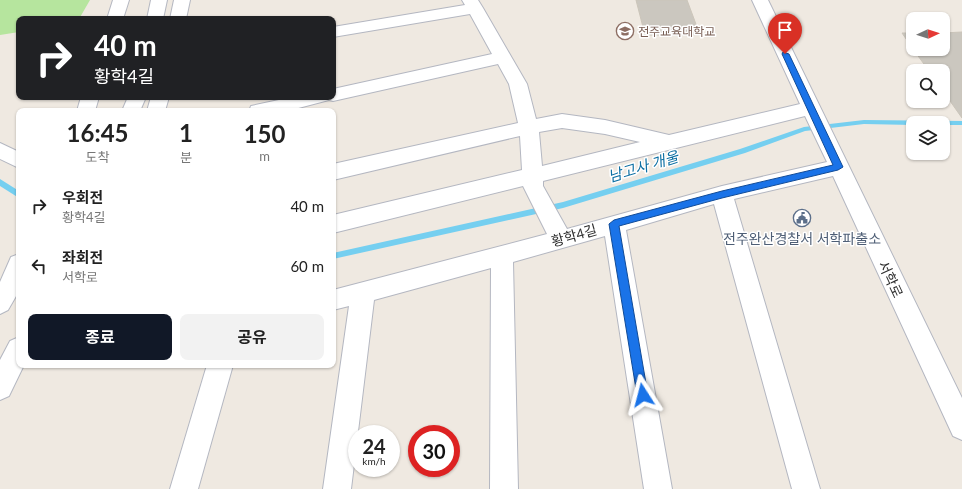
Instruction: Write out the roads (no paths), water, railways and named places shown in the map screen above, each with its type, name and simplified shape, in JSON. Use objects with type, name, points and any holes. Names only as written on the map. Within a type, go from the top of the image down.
[{"type":"street","points":[[116,16],[121,0]]},
{"type":"street","points":[[156,16],[159,0]]},
{"type":"street","points":[[179,16],[182,0]]},
{"type":"street","name":"서학로","points":[[760,0],[812,113],[962,427]]},
{"type":"street","points":[[336,31],[472,4],[518,84],[529,127],[535,186],[556,231]]},
{"type":"street","points":[[336,94],[502,57]]},
{"type":"street","points":[[272,108],[308,100]]},
{"type":"street","points":[[336,223],[535,186],[668,141],[812,113]]},
{"type":"street","points":[[336,171],[529,127],[562,121],[605,127],[668,141]]},
{"type":"street","points":[[0,150],[16,159]]},
{"type":"street","name":"황학4길","points":[[336,299],[502,256],[556,231],[614,224],[722,194],[838,167]]},
{"type":"street","points":[[722,194],[806,489]]},
{"type":"street","points":[[614,224],[658,489]]},
{"type":"street","points":[[502,256],[504,489]]},
{"type":"street","points":[[337,489],[363,293]]},
{"type":"street","points":[[0,386],[16,355]]},
{"type":"street","points":[[184,489],[219,368]]},
{"type":"waterway","name":"남고사 개울","points":[[336,255],[563,205],[742,151],[804,129],[864,122],[962,123]]},
{"type":"waterway","name":"남고사 개울","points":[[0,182],[16,193]]},
{"type":"place","name":"전주교육대학교","points":[[625,31]]},
{"type":"place","name":"전주완산경찰서 서학파출소","points":[[802,218]]}]
